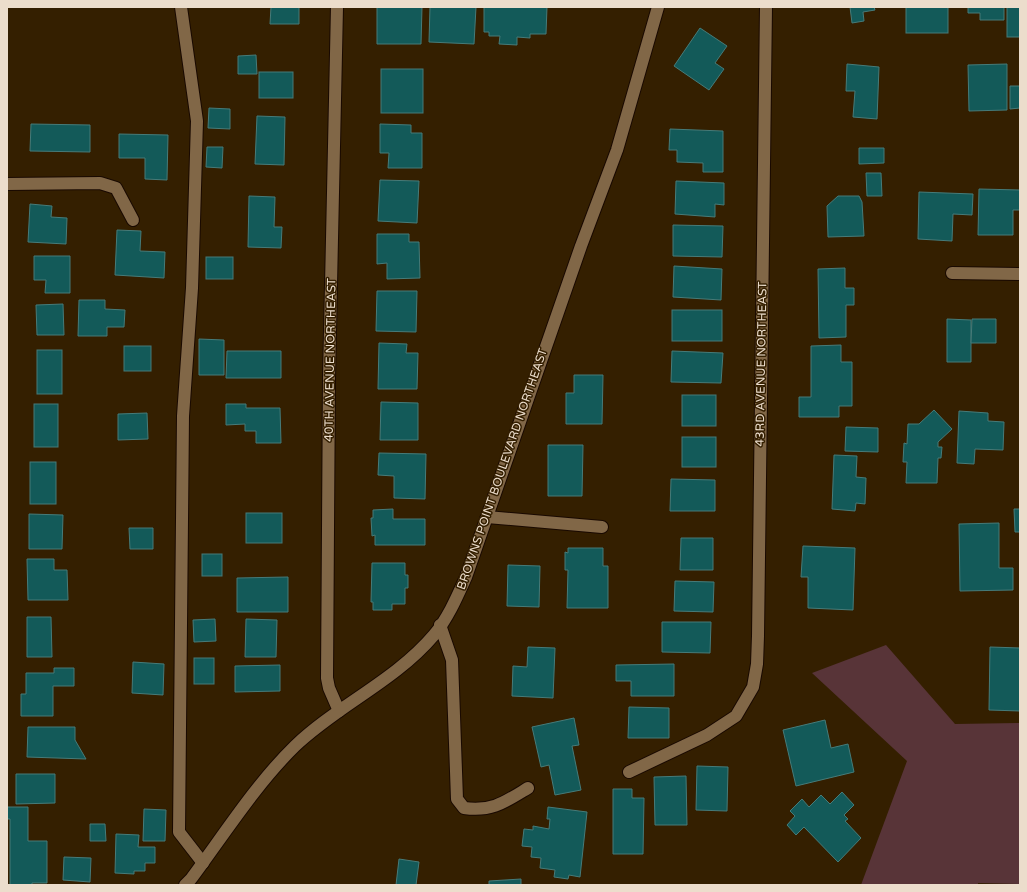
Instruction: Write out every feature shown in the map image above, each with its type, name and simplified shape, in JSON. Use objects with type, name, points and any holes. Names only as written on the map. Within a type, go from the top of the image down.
[{"type":"street","points":[[181,7],[197,121],[192,288],[183,416],[179,832],[203,863]]},
{"type":"street","name":"40TH AVENUE NORTHEAST","points":[[337,7],[329,370],[327,678],[328,688],[339,711]]},
{"type":"street","name":"BROWNS POINT BOULEVARD NORTHEAST","points":[[189,883],[256,792],[281,761],[314,728],[415,654],[434,634],[450,610],[466,577],[578,253],[617,150],[658,7]]},
{"type":"street","name":"43RD AVENUE NORTHEAST","points":[[629,772],[707,735],[736,716],[753,687],[757,664],[758,636],[766,7]]},
{"type":"street","points":[[7,184],[100,184],[116,188],[133,220]]},
{"type":"street","points":[[952,273],[1020,274]]},
{"type":"street","points":[[487,517],[602,527]]},
{"type":"street","points":[[440,626],[452,660],[457,799],[464,808],[478,810],[499,805],[528,788]]},
{"type":"shaded area","points":[[886,645],[955,724],[1020,723],[1020,884],[978,883],[978,885],[861,885],[907,761],[812,673]]},
{"type":"building","points":[[271,7],[299,7],[299,24],[270,24]]},
{"type":"building","points":[[377,7],[422,7],[421,44],[377,44]]},
{"type":"building","points":[[430,7],[476,7],[474,44],[429,42]]},
{"type":"building","points":[[484,7],[547,7],[546,34],[530,34],[530,38],[517,37],[517,45],[499,44],[500,36],[489,36],[489,32],[484,32]]},
{"type":"building","points":[[850,7],[874,7],[875,10],[863,12],[864,21],[852,23]]},
{"type":"building","points":[[906,7],[948,7],[948,33],[906,33]]},
{"type":"building","points":[[968,7],[1004,7],[1004,20],[980,20],[980,13],[968,13]]},
{"type":"building","points":[[1007,7],[1020,7],[1020,37],[1007,37]]},
{"type":"building","points":[[700,28],[727,46],[715,63],[724,69],[709,90],[674,66]]},
{"type":"building","points":[[256,55],[257,74],[238,74],[238,56]]},
{"type":"building","points":[[847,64],[879,67],[877,119],[853,117],[855,91],[846,91]]},
{"type":"building","points":[[1007,64],[1007,110],[969,111],[968,65]]},
{"type":"building","points":[[381,69],[423,69],[423,113],[381,113]]},
{"type":"building","points":[[259,72],[293,72],[293,98],[259,98]]},
{"type":"building","points":[[1010,86],[1020,86],[1020,108],[1010,109]]},
{"type":"building","points":[[209,108],[230,109],[230,129],[208,128]]},
{"type":"building","points":[[257,116],[285,117],[284,165],[255,164]]},
{"type":"building","points":[[31,124],[90,125],[90,152],[30,151]]},
{"type":"building","points":[[380,124],[411,125],[411,133],[422,133],[422,168],[388,168],[389,153],[380,153]]},
{"type":"building","points":[[670,129],[723,131],[723,172],[703,172],[703,163],[677,162],[677,150],[669,150]]},
{"type":"building","points":[[119,134],[168,135],[167,180],[145,179],[145,158],[119,158]]},
{"type":"building","points":[[207,147],[223,147],[222,168],[206,167]]},
{"type":"building","points":[[859,148],[884,148],[884,163],[859,164]]},
{"type":"building","points":[[866,173],[881,173],[882,196],[867,196]]},
{"type":"building","points":[[380,180],[419,181],[417,223],[378,221]]},
{"type":"building","points":[[676,181],[724,183],[724,205],[715,204],[715,217],[675,214]]},
{"type":"building","points":[[979,189],[1020,190],[1020,210],[1013,210],[1013,235],[978,235]]},
{"type":"building","points":[[919,192],[973,194],[972,215],[953,214],[952,241],[918,239]]},
{"type":"building","points":[[249,196],[275,197],[274,227],[282,227],[281,248],[248,247]]},
{"type":"building","points":[[838,196],[859,196],[862,202],[864,236],[828,237],[827,206]]},
{"type":"building","points":[[30,204],[52,206],[51,217],[67,218],[66,244],[28,242]]},
{"type":"building","points":[[673,225],[723,226],[722,257],[673,256]]},
{"type":"building","points":[[117,230],[141,231],[140,251],[165,252],[164,278],[115,275]]},
{"type":"building","points":[[377,234],[409,234],[409,242],[419,242],[420,278],[387,279],[387,263],[377,264]]},
{"type":"building","points":[[34,256],[70,256],[70,293],[45,293],[46,280],[34,280]]},
{"type":"building","points":[[206,257],[233,257],[233,279],[206,279]]},
{"type":"building","points":[[674,266],[722,269],[721,300],[673,297]]},
{"type":"building","points":[[845,268],[845,288],[854,288],[854,305],[846,305],[846,337],[819,338],[818,269]]},
{"type":"building","points":[[377,291],[417,291],[416,332],[376,331]]},
{"type":"building","points":[[79,300],[105,300],[105,309],[125,310],[124,327],[107,327],[107,336],[78,336]]},
{"type":"building","points":[[63,304],[64,335],[37,335],[36,305]]},
{"type":"building","points":[[672,310],[722,310],[722,341],[672,341]]},
{"type":"building","points":[[947,319],[971,320],[971,362],[947,362]]},
{"type":"building","points":[[972,319],[996,319],[996,343],[971,343]]},
{"type":"building","points":[[199,339],[224,340],[224,375],[199,375]]},
{"type":"building","points":[[379,343],[407,344],[406,353],[418,353],[417,389],[378,389]]},
{"type":"building","points":[[841,345],[841,362],[852,362],[852,406],[839,406],[839,417],[799,417],[799,397],[811,397],[811,346]]},
{"type":"building","points":[[124,346],[151,346],[151,371],[124,371]]},
{"type":"building","points":[[37,350],[62,350],[62,394],[37,394]]},
{"type":"building","points":[[227,351],[281,351],[281,378],[226,378]]},
{"type":"building","points":[[672,351],[723,353],[721,383],[671,382]]},
{"type":"building","points":[[574,375],[603,375],[602,424],[566,424],[566,393],[574,393]]},
{"type":"building","points":[[682,395],[716,395],[716,426],[682,426]]},
{"type":"building","points":[[381,402],[418,403],[418,440],[380,440]]},
{"type":"building","points":[[34,404],[58,404],[58,447],[34,447]]},
{"type":"building","points":[[226,404],[246,404],[246,408],[280,408],[281,443],[256,443],[256,431],[245,431],[245,424],[226,425]]},
{"type":"building","points":[[934,410],[952,429],[938,442],[938,447],[942,447],[941,458],[938,458],[937,483],[906,483],[907,462],[903,462],[904,443],[907,444],[908,424],[919,424]]},
{"type":"building","points":[[959,411],[988,413],[988,421],[1004,422],[1003,450],[975,449],[974,464],[957,463]]},
{"type":"building","points":[[147,413],[148,439],[118,440],[118,414]]},
{"type":"building","points":[[846,427],[878,428],[878,452],[845,451]]},
{"type":"building","points":[[682,437],[716,437],[716,467],[682,467]]},
{"type":"building","points":[[548,445],[583,445],[582,496],[548,496]]},
{"type":"building","points":[[379,453],[426,454],[425,499],[394,498],[394,476],[378,475]]},
{"type":"building","points":[[834,455],[857,456],[856,477],[866,478],[865,504],[856,503],[855,511],[832,509]]},
{"type":"building","points":[[30,462],[56,462],[56,504],[30,504]]},
{"type":"building","points":[[671,479],[715,480],[715,511],[670,511]]},
{"type":"building","points":[[393,509],[393,519],[425,519],[425,545],[375,545],[375,535],[372,536],[371,518],[373,518],[373,510]]},
{"type":"building","points":[[1014,509],[1020,509],[1020,532],[1015,532]]},
{"type":"building","points":[[246,513],[282,513],[282,543],[246,543]]},
{"type":"building","points":[[29,514],[63,515],[62,549],[29,549]]},
{"type":"building","points":[[999,523],[999,568],[1013,568],[1013,590],[960,591],[959,524]]},
{"type":"building","points":[[129,528],[153,528],[153,549],[130,549]]},
{"type":"building","points":[[681,538],[713,538],[713,570],[680,570]]},
{"type":"building","points":[[803,546],[855,548],[853,610],[808,608],[808,577],[801,577]]},
{"type":"building","points":[[568,548],[603,548],[603,566],[608,566],[608,608],[567,608],[568,570],[565,570],[565,552],[568,553]]},
{"type":"building","points":[[202,554],[222,554],[222,576],[202,576]]},
{"type":"building","points":[[27,559],[54,559],[54,570],[67,570],[68,600],[28,600]]},
{"type":"building","points":[[372,563],[405,563],[405,575],[408,575],[408,588],[405,588],[405,604],[392,604],[392,610],[373,610],[373,602],[371,602]]},
{"type":"building","points":[[508,565],[540,566],[539,607],[507,606]]},
{"type":"building","points":[[288,577],[288,612],[237,612],[237,578]]},
{"type":"building","points":[[675,581],[714,582],[713,612],[674,611]]},
{"type":"building","points":[[27,617],[51,617],[52,657],[27,657]]},
{"type":"building","points":[[215,619],[216,641],[194,642],[193,620]]},
{"type":"building","points":[[246,619],[277,620],[276,657],[245,657]]},
{"type":"building","points":[[662,622],[711,622],[710,653],[662,652]]},
{"type":"building","points":[[528,647],[555,648],[553,698],[512,696],[513,666],[527,667]]},
{"type":"building","points":[[990,647],[1020,648],[1020,711],[989,710]]},
{"type":"building","points":[[194,658],[214,658],[214,684],[194,684]]},
{"type":"building","points":[[133,662],[164,664],[163,695],[132,693]]},
{"type":"building","points":[[674,664],[674,696],[631,696],[631,681],[616,681],[616,665]]},
{"type":"building","points":[[280,665],[280,691],[235,692],[235,666]]},
{"type":"building","points":[[54,668],[74,668],[74,686],[53,686],[53,716],[21,716],[21,694],[26,694],[26,673],[54,673]]},
{"type":"building","points":[[629,707],[669,708],[669,738],[628,738]]},
{"type":"building","points":[[574,718],[579,745],[572,746],[581,790],[555,795],[549,765],[541,767],[532,727]]},
{"type":"building","points":[[825,720],[831,748],[848,744],[854,772],[796,786],[783,730]]},
{"type":"building","points":[[28,727],[75,727],[75,740],[86,759],[27,757]]},
{"type":"building","points":[[697,766],[728,767],[727,811],[696,810]]},
{"type":"building","points":[[16,774],[55,774],[55,803],[16,804]]},
{"type":"building","points":[[686,776],[687,825],[655,825],[654,777]]},
{"type":"building","points":[[613,789],[632,789],[632,798],[644,798],[643,854],[613,854]]},
{"type":"building","points":[[842,792],[854,805],[844,815],[848,819],[845,821],[861,838],[838,862],[804,827],[796,835],[787,825],[795,816],[790,811],[802,799],[809,807],[821,795],[830,804]]},
{"type":"building","points":[[7,807],[28,807],[28,841],[47,841],[47,883],[10,885],[10,819],[7,819]]},
{"type":"building","points":[[548,807],[587,812],[580,877],[569,875],[568,879],[554,877],[555,870],[540,868],[541,858],[531,857],[532,847],[522,846],[524,829],[533,830],[533,826],[549,829],[550,819],[547,819]]},
{"type":"building","points":[[144,809],[166,810],[165,841],[143,841]]},
{"type":"building","points":[[90,824],[105,824],[106,841],[90,841]]},
{"type":"building","points":[[116,834],[139,835],[138,847],[155,847],[155,863],[145,863],[145,871],[134,871],[134,874],[115,873]]},
{"type":"building","points":[[64,857],[91,858],[90,882],[63,880]]},
{"type":"building","points":[[399,859],[419,862],[416,885],[396,885]]},
{"type":"building","points":[[521,879],[521,885],[489,885],[489,881]]}]
